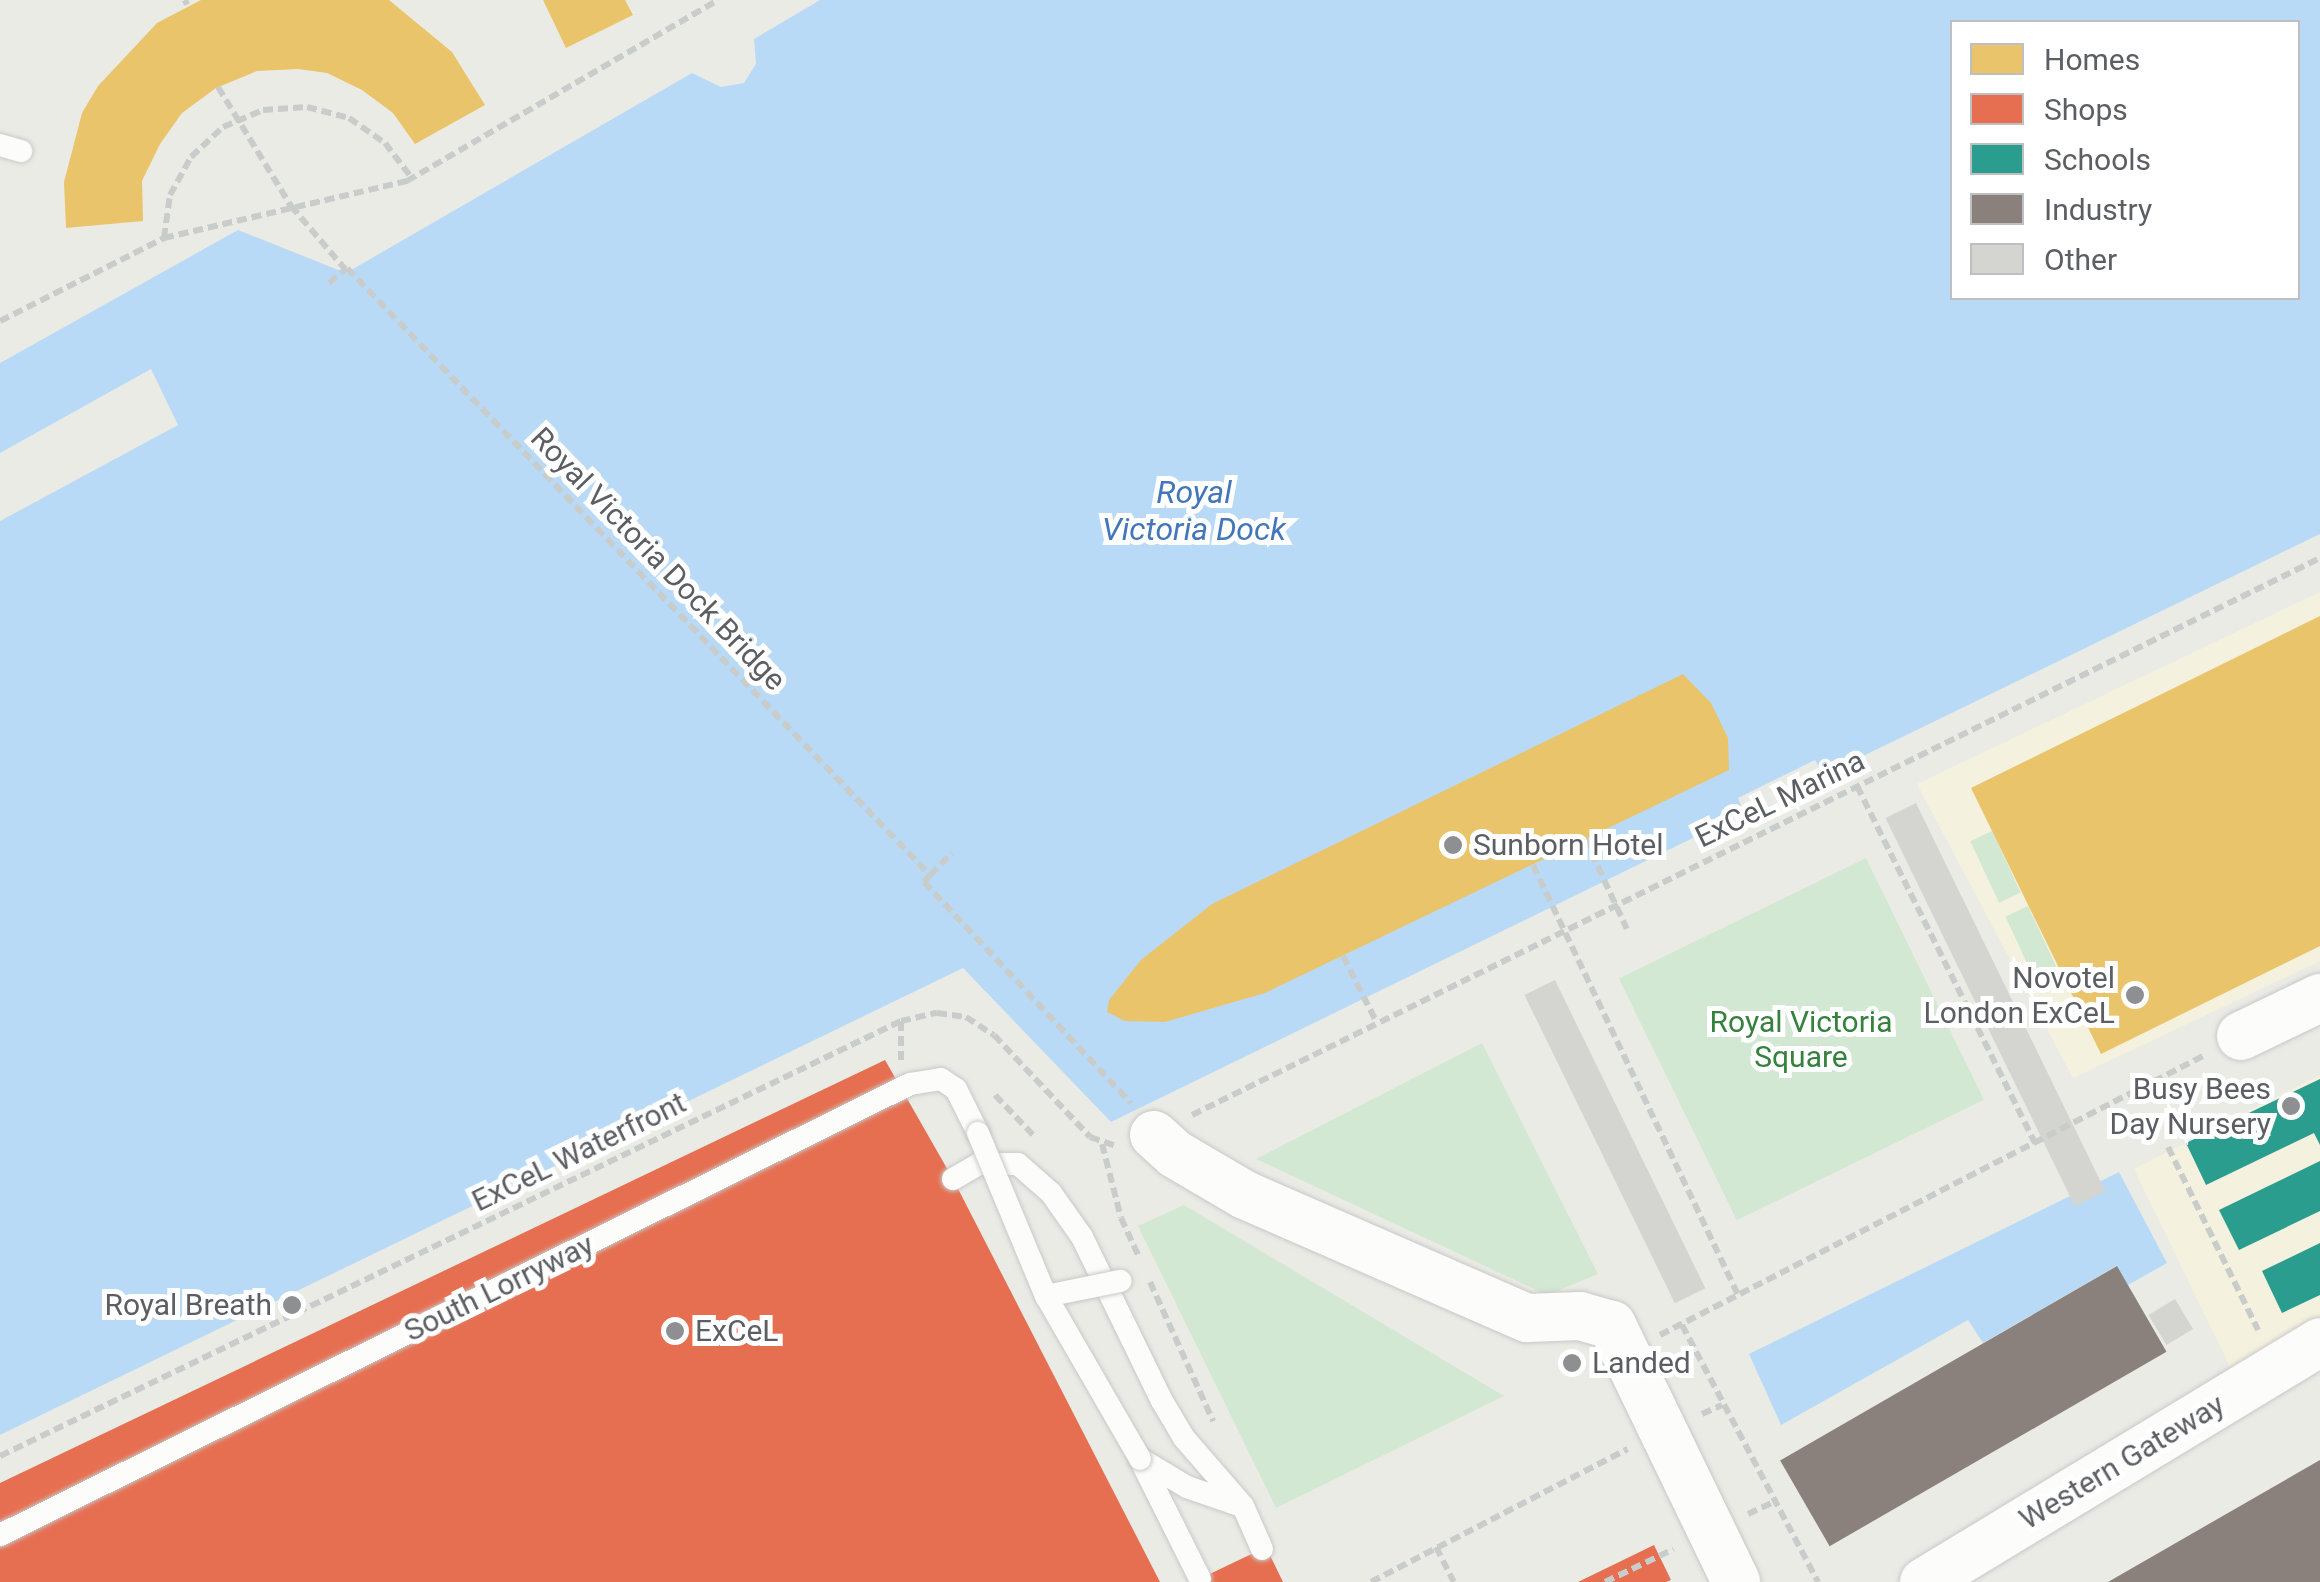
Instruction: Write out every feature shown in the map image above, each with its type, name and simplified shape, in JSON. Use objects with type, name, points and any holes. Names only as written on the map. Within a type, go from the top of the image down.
[{"type":"street","points":[[2241,1036],[2320,998]]},
{"type":"street","points":[[1145,1122],[1175,1154],[1245,1195],[1527,1318],[1580,1316],[1612,1326],[1736,1582]]},
{"type":"street","name":"Western Gateway","points":[[1924,1582],[2320,1342]]},
{"type":"lane","name":"South Lorryway","points":[[0,1535],[910,1084],[941,1079],[956,1089],[1046,1296]]},
{"type":"lane","points":[[952,1178],[978,1164],[1018,1164],[1051,1194],[1082,1237],[1184,1438],[1243,1506],[1262,1549]]},
{"type":"lane","points":[[1120,1281],[1046,1296],[1140,1459],[1200,1579]]},
{"type":"lane","points":[[1140,1459],[1187,1486],[1243,1506]]},
{"type":"path","points":[[0,321],[164,238],[411,178],[706,3],[718,0]]},
{"type":"path","points":[[218,87],[291,206]]},
{"type":"path","points":[[164,238],[170,196],[191,157],[238,120],[264,110],[307,106],[349,118],[385,142],[411,178]]},
{"type":"path","name":"Royal Victoria Dock Bridge","points":[[291,206],[346,268],[329,283],[346,268],[930,875],[952,852],[924,882],[1145,1122]]},
{"type":"path","name":"ExCeL Marina","points":[[1145,1122],[1376,1022],[2320,559]]},
{"type":"path","points":[[1857,786],[2035,1143]]},
{"type":"path","points":[[1585,839],[1627,928]]},
{"type":"path","points":[[1532,864],[1739,1296]]},
{"type":"path","points":[[1343,956],[1376,1022]]},
{"type":"path","name":"ExCeL Waterfront","points":[[0,1456],[901,1021],[937,1013],[966,1017],[994,1035],[1090,1137],[1102,1144]]},
{"type":"path","points":[[901,1021],[901,1067]]},
{"type":"path","points":[[1627,1351],[2241,1036]]},
{"type":"path","points":[[1145,1122],[1125,1145],[1102,1144],[1121,1218],[1214,1422]]},
{"type":"path","points":[[2168,1147],[2231,1282],[2278,1366]]},
{"type":"path","points":[[1682,1325],[1818,1582]]},
{"type":"path","points":[[1371,1582],[1601,1462]]},
{"type":"path","points":[[1436,1547],[1454,1582]]},
{"type":"path","points":[[1605,1582],[1660,1556]]},
{"type":"shaded area","points":[[2320,592],[2320,961],[2073,1078],[1917,784]]},
{"type":"shaded area","points":[[2320,1075],[2320,1330],[2236,1379],[2134,1169]]},
{"type":"green space","points":[[1992,831],[2021,893],[1999,903],[1970,841]]},
{"type":"green space","name":"Royal Victoria Square","points":[[1866,858],[1984,1100],[1737,1220],[1619,979]]},
{"type":"green space","points":[[2028,906],[2057,968],[2034,978],[2005,917]]},
{"type":"green space","points":[[1482,1043],[1598,1274],[1547,1295],[1256,1159]]},
{"type":"green space","points":[[1184,1205],[1504,1396],[1276,1508],[1138,1226]]},
{"type":"water","name":"Royal Victoria Dock","points":[[820,0],[2320,0],[2320,534],[1824,775],[1815,760],[1738,798],[1744,813],[1111,1122],[963,968],[0,1435],[0,363],[238,230],[346,273],[692,73],[721,87],[744,83],[756,64],[754,39]]},
{"type":"water","points":[[2119,1172],[2167,1263],[2128,1285],[2116,1266],[1983,1343],[1968,1320],[1781,1425],[1749,1354]]},
{"type":"pier","points":[[151,369],[178,425],[0,521],[0,453]]},
{"type":"building: Homes","points":[[201,0],[389,0],[452,52],[485,105],[415,144],[393,113],[362,90],[327,73],[298,69],[257,71],[216,88],[182,113],[160,144],[142,181],[143,221],[66,228],[64,182],[82,113],[98,86],[157,23]]},
{"type":"building: Homes","points":[[543,0],[625,0],[633,15],[566,48]]},
{"type":"building: Homes","points":[[2320,616],[2320,946],[2101,1054],[1971,788]]},
{"type":"building: Homes","name":"Sunborn Hotel","points":[[1683,674],[1711,703],[1728,738],[1729,770],[1265,993],[1165,1022],[1125,1021],[1107,1012],[1109,1000],[1141,960],[1212,904]]},
{"type":"building: Shops","name":"ExCeL","points":[[885,1060],[953,1179],[1160,1582],[0,1582],[0,1483]]},
{"type":"building: Shops","points":[[1654,1545],[1671,1580],[1578,1582]]},
{"type":"building: Shops","points":[[1266,1547],[1283,1582],[1193,1582],[1262,1549]]},
{"type":"building: Schools","name":"Busy Bees Day Nursery","points":[[2320,1079],[2320,1145],[2314,1133],[2206,1185],[2186,1143]]},
{"type":"building: Schools","name":"Busy Bees Day Nursery","points":[[2320,1161],[2320,1211],[2239,1250],[2219,1210]]},
{"type":"building: Schools","points":[[2320,1243],[2320,1295],[2282,1313],[2262,1271]]},
{"type":"building: Industry","points":[[2117,1266],[2166,1352],[1830,1546],[1780,1460]]},
{"type":"building: Industry","points":[[2320,1460],[2320,1582],[2108,1582]]},
{"type":"building: Other","points":[[1916,803],[2105,1191],[2075,1206],[1885,818]]},
{"type":"building: Other","points":[[1555,980],[1705,1288],[1675,1303],[1524,995]]},
{"type":"building: Other","points":[[2175,1299],[2193,1329],[2166,1345],[2148,1315]]},
{"type":"place","name":"Sunborn Hotel","points":[[1453,845]]},
{"type":"place","name":"Novotel London ExCeL","points":[[2135,995]]},
{"type":"place","name":"Busy Bees Day Nursery","points":[[2291,1106]]},
{"type":"place","name":"Royal Breath","points":[[292,1305]]},
{"type":"place","name":"ExCeL","points":[[675,1331]]},
{"type":"place","name":"Landed","points":[[1572,1363]]}]
